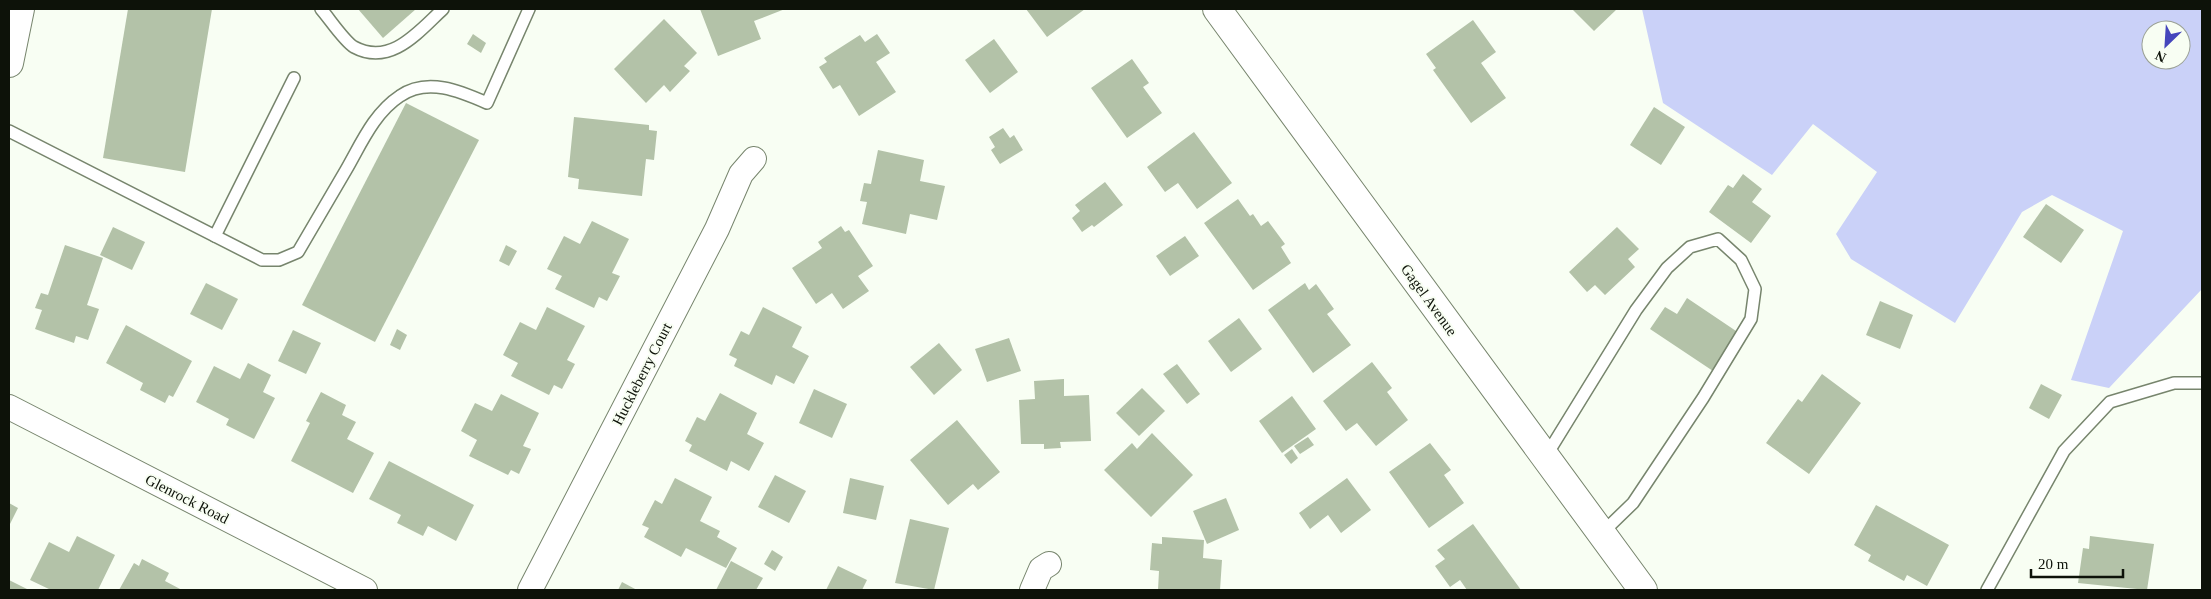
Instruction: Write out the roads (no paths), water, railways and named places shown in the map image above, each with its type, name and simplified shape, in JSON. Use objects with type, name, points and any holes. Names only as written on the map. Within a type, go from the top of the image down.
[{"type":"street","points":[[9,64],[20,9]]},
{"type":"street","name":"Gagel Avenue","points":[[1217,9],[1643,590]]},
{"type":"street","name":"Huckleberry Court","points":[[530,590],[717,229],[741,174],[754,159]]},
{"type":"street","name":"Glenrock Road","points":[[9,407],[365,590]]},
{"type":"street","points":[[1032,590],[1041,569],[1049,564]]},
{"type":"lane","points":[[321,9],[353,46],[378,54],[402,46],[444,9]]},
{"type":"lane","points":[[9,130],[262,260],[279,260],[298,252],[372,124],[400,95],[419,88],[438,86],[462,92],[487,103],[529,9]]},
{"type":"lane","points":[[215,236],[294,78]]},
{"type":"lane","points":[[1545,458],[1636,310],[1667,268],[1690,247],[1718,239],[1741,260],[1755,289],[1751,319],[1703,398],[1633,503],[1601,534]]},
{"type":"lane","points":[[1987,590],[2064,451],[2110,402],[2174,383],[2202,383]]}]
